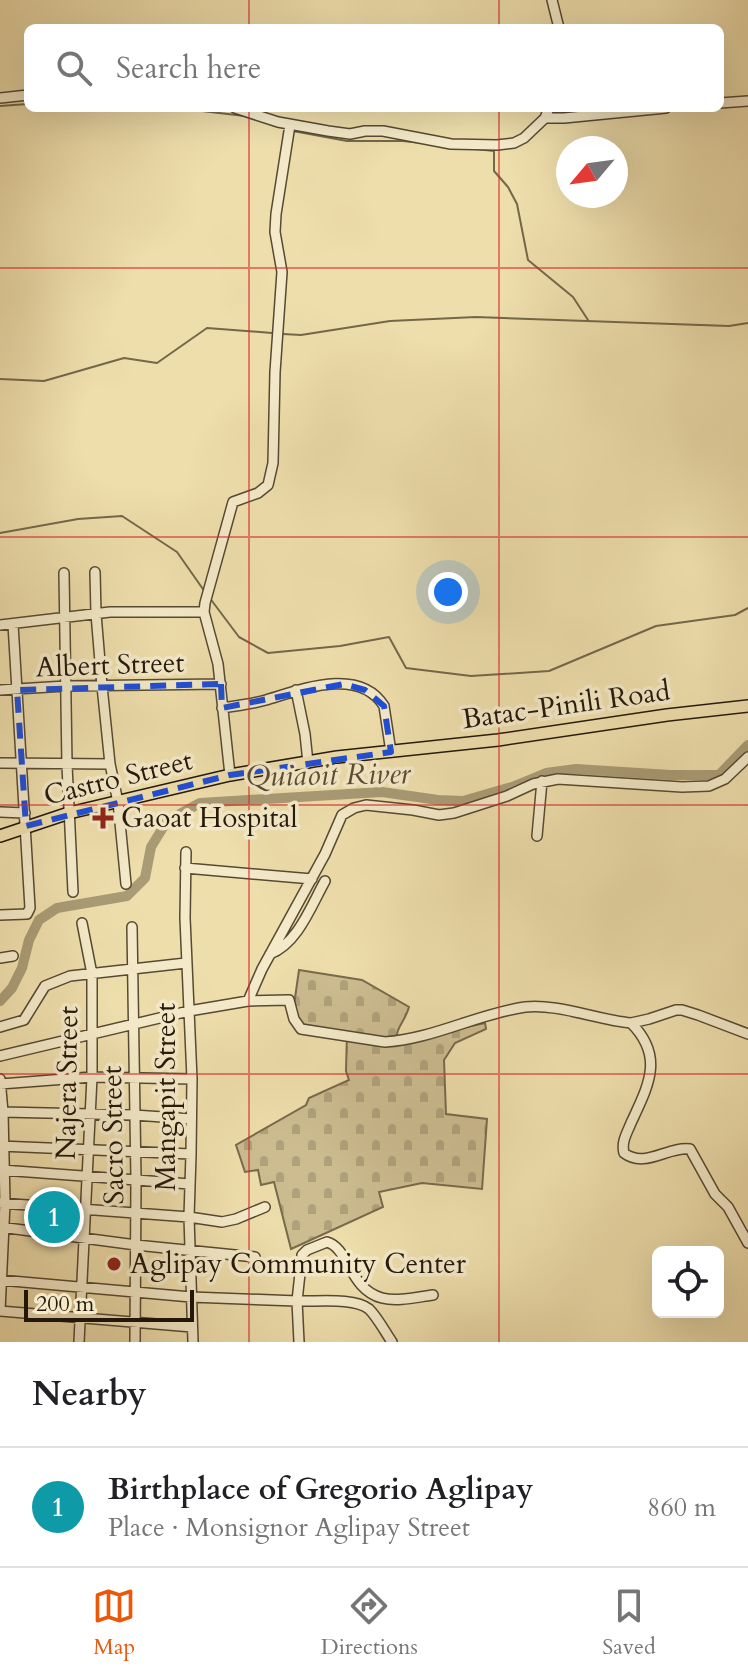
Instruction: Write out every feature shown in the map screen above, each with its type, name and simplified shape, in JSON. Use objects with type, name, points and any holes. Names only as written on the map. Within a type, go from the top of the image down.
[{"type":"main road","name":"Batac-Pinili Road","points":[[391,752],[748,706]]},
{"type":"main road","name":"Castro Street","points":[[0,836],[69,813],[230,775],[391,752]]},
{"type":"street","points":[[552,0],[558,24]]},
{"type":"street","points":[[0,98],[24,95]]},
{"type":"street","points":[[724,103],[748,101]]},
{"type":"street","points":[[246,112],[290,128],[350,134],[383,131],[451,144],[497,145],[524,138],[547,113],[564,118],[625,112]]},
{"type":"street","points":[[230,775],[216,649],[204,612],[233,502],[258,493],[268,485],[271,477],[282,272],[275,232],[290,128]]},
{"type":"street","points":[[95,572],[102,686],[126,884]]},
{"type":"street","points":[[64,573],[67,765],[73,892]]},
{"type":"street","points":[[0,625],[120,611],[204,612]]},
{"type":"street","points":[[0,915],[23,915],[29,913],[30,908],[13,624]]},
{"type":"street","name":"Albert Street","points":[[0,690],[221,684]]},
{"type":"street","points":[[222,708],[331,684],[358,686],[384,706],[391,752]]},
{"type":"street","points":[[296,690],[308,763]]},
{"type":"street","points":[[248,1001],[342,815],[354,808],[366,805],[439,815],[454,813],[542,781],[558,779],[709,786],[725,779],[748,757]]},
{"type":"street","points":[[0,763],[110,764]]},
{"type":"street","points":[[537,836],[542,781]]},
{"type":"street","points":[[0,812],[25,813]]},
{"type":"street","name":"Mangapit Street","points":[[186,852],[186,963],[192,1079],[189,1249],[193,1342]]},
{"type":"street","points":[[185,868],[312,879]]},
{"type":"street","points":[[270,954],[290,942],[325,881]]},
{"type":"street","name":"Najera Street","points":[[79,1342],[92,1077],[92,974],[82,923]]},
{"type":"street","name":"Sacro Street","points":[[132,927],[135,1342]]},
{"type":"street","points":[[0,958],[13,956]]},
{"type":"street","points":[[2,1026],[24,1020],[45,986],[70,976],[186,963]]},
{"type":"street","points":[[0,1056],[189,1011],[248,1001],[289,1000],[294,1019],[301,1029],[385,1042],[439,1032],[496,1013],[526,1007],[551,1008],[631,1023],[682,1010],[748,1034]]},
{"type":"street","points":[[631,1023],[643,1040],[652,1071],[624,1140],[624,1153],[632,1159],[639,1159],[681,1148],[690,1149],[748,1243]]},
{"type":"street","points":[[192,1079],[92,1077],[0,1082],[3,1112],[0,1311],[192,1327]]},
{"type":"street","points":[[3,1112],[191,1119]]},
{"type":"street","points":[[2,1146],[191,1154]]},
{"type":"street","points":[[2,1170],[190,1184]]},
{"type":"street","points":[[3,1203],[229,1221],[265,1207]]},
{"type":"street","points":[[2,1228],[255,1257]]},
{"type":"street","points":[[299,1342],[297,1301],[302,1255],[327,1242],[335,1245],[356,1279],[371,1293],[392,1299],[433,1295]]},
{"type":"street","points":[[1,1280],[191,1297],[351,1302],[371,1311],[392,1342]]},
{"type":"highlighted area","points":[[221,684],[222,708],[344,684],[365,690],[384,706],[391,752],[230,775],[26,826],[17,690]]},
{"type":"green space","points":[[299,970],[362,980],[409,1007],[397,1032],[396,1042],[485,1023],[486,1029],[455,1043],[444,1060],[446,1114],[487,1119],[482,1189],[422,1183],[379,1192],[383,1207],[291,1249],[274,1182],[261,1185],[258,1170],[245,1172],[236,1145],[306,1105],[309,1098],[349,1080],[346,1071],[347,1032],[300,1024],[294,1005]]},
{"type":"green space","points":[[30,1207],[82,1212],[82,1234],[26,1227]]},
{"type":"waterway","points":[[0,106],[24,104]]},
{"type":"waterway","points":[[210,112],[245,116]]},
{"type":"waterway","points":[[293,131],[347,141],[422,143]]},
{"type":"waterway","points":[[476,149],[494,151],[494,171],[517,204],[528,260],[573,297],[588,320]]},
{"type":"waterway","points":[[283,334],[301,335],[390,321],[476,317],[729,326],[748,323]]},
{"type":"waterway","points":[[0,379],[44,381],[124,358],[157,363],[207,328],[272,333]]},
{"type":"waterway","points":[[0,533],[78,519],[122,516],[177,552],[205,592]]},
{"type":"waterway","points":[[209,597],[239,637],[268,653],[340,646],[389,637],[406,668],[471,676],[549,671],[656,626],[735,615],[748,608]]},
{"type":"waterway","name":"Quiaoit River","points":[[0,1001],[12,988],[22,968],[29,940],[39,920],[57,908],[127,896],[145,878],[151,847],[167,821],[200,803],[382,792],[463,801],[546,773],[576,769],[719,775],[748,745]]},
{"type":"place","name":"Gaoat Hospital","points":[[103,818]]},
{"type":"place","name":"Birthplace of Gregorio Aglipay","points":[[54,1217]]},
{"type":"place","name":"Aglipay Community Center","points":[[114,1264]]}]
